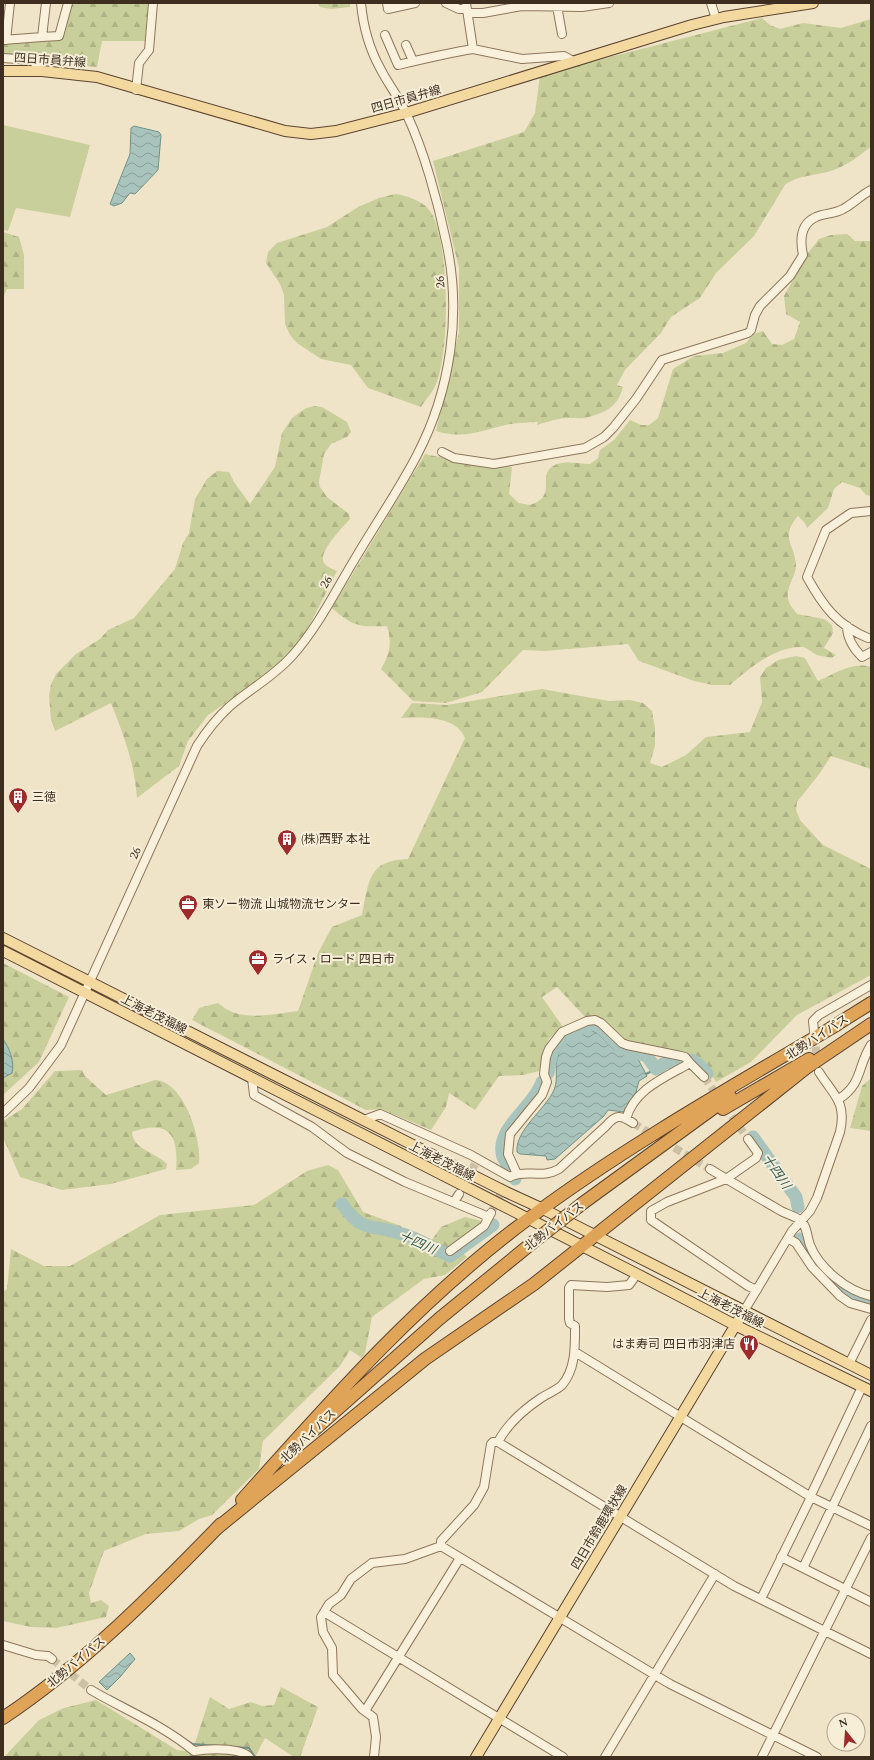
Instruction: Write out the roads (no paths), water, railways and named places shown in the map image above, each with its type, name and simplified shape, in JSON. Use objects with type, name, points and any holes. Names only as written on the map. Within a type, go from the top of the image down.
[{"type":"highway","name":"北勢バイパス","points":[[3,1718],[57,1679],[95,1647],[216,1529],[291,1452],[438,1319],[532,1243],[627,1170],[752,1081],[871,1003]]},
{"type":"highway","name":"北勢バイパス","points":[[627,1170],[724,1108],[871,1023]]},
{"type":"highway","points":[[216,1529],[425,1359],[534,1284],[788,1082],[871,1023]]},
{"type":"highway","points":[[216,1529],[337,1394],[421,1309],[528,1219],[650,1136],[838,1024]]},
{"type":"main road","name":"四日市員弁線","points":[[3,71],[42,71],[97,77],[136,90],[285,131],[311,134],[336,131],[406,113],[573,60],[716,19],[813,3]]},
{"type":"main road","name":"上海老茂福線","points":[[3,938],[364,1120],[543,1208],[871,1375]]},
{"type":"main road","name":"上海老茂福線","points":[[3,951],[735,1325],[871,1392]]},
{"type":"main road","name":"四日市鈴鹿環状線","points":[[476,1757],[498,1718],[560,1618],[744,1311]]},
{"type":"street","points":[[10,3],[5,40],[59,36],[68,3]]},
{"type":"street","points":[[42,37],[46,3]]},
{"type":"street","points":[[136,90],[138,63],[149,50],[153,3]]},
{"type":"street","name":"26","points":[[3,1113],[21,1096],[43,1071],[61,1045],[197,746],[206,732],[228,708],[265,681],[303,643],[401,484],[430,427],[442,390],[450,352],[453,300],[452,276],[440,214],[414,131],[406,113],[378,66],[373,53],[367,36],[361,3]]},
{"type":"street","points":[[387,3],[388,9],[415,3]]},
{"type":"street","points":[[446,3],[459,9],[467,8],[483,13],[522,6],[557,6],[609,3]]},
{"type":"street","points":[[711,3],[716,19]]},
{"type":"street","points":[[557,6],[562,34]]},
{"type":"street","points":[[467,8],[473,50]]},
{"type":"street","points":[[385,35],[398,65],[473,50],[522,59],[564,56],[573,60]]},
{"type":"street","points":[[406,45],[413,61]]},
{"type":"street","points":[[3,58],[32,60],[42,71]]},
{"type":"street","points":[[442,452],[454,458],[494,464],[575,450],[594,443],[613,428],[629,409],[662,360],[748,333],[751,330],[755,315],[760,306],[790,276],[803,255],[801,242],[802,233],[807,225],[815,217],[842,210],[871,190]]},
{"type":"street","points":[[868,638],[832,616],[822,603],[807,577],[826,530],[851,513],[871,511]]},
{"type":"street","points":[[847,626],[847,631],[854,649],[862,657],[871,652]]},
{"type":"street","points":[[814,1031],[813,1021],[819,1015],[871,985]]},
{"type":"street","points":[[512,1176],[508,1154],[510,1134],[542,1095],[547,1082],[544,1074],[548,1052],[562,1032],[587,1021],[595,1020],[600,1022],[622,1042],[655,1052],[685,1057],[704,1077]]},
{"type":"street","points":[[839,1099],[855,1086],[871,1045]]},
{"type":"street","points":[[364,1120],[380,1114],[476,1162],[512,1176],[551,1173],[580,1150],[612,1118],[618,1116],[630,1121],[629,1110],[638,1094],[690,1063]]},
{"type":"street","points":[[744,1311],[788,1238],[810,1211],[823,1185],[840,1132],[842,1109],[839,1099],[818,1072]]},
{"type":"street","points":[[252,1078],[254,1095],[312,1127],[348,1153],[405,1182],[490,1215],[484,1226],[450,1251]]},
{"type":"street","points":[[748,1139],[758,1155],[726,1179],[666,1202],[651,1211],[651,1220],[748,1286],[757,1290]]},
{"type":"street","points":[[710,1169],[801,1221],[813,1250],[850,1303],[871,1309]]},
{"type":"street","points":[[454,1202],[458,1194]]},
{"type":"street","points":[[788,1238],[796,1243],[812,1267],[838,1286],[871,1296]]},
{"type":"street","points":[[498,1442],[523,1410],[562,1385],[571,1366],[575,1352],[575,1326],[570,1323],[569,1319],[569,1288],[571,1285],[607,1287],[629,1285],[637,1274]]},
{"type":"street","points":[[849,1364],[871,1320]]},
{"type":"street","points":[[575,1352],[811,1496],[871,1526]]},
{"type":"street","points":[[761,1599],[862,1387]]},
{"type":"street","points":[[803,1568],[871,1426]]},
{"type":"street","points":[[442,1546],[441,1541],[474,1505],[484,1486],[491,1444],[493,1442],[498,1442],[714,1574],[871,1654]]},
{"type":"street","points":[[762,1757],[871,1538]]},
{"type":"street","points":[[442,1546],[655,1675],[817,1757]]},
{"type":"street","points":[[374,1757],[376,1737],[373,1716],[365,1711],[333,1676],[332,1648],[320,1621],[328,1604],[341,1595],[351,1579],[372,1563],[405,1559],[442,1546]]},
{"type":"street","points":[[781,1557],[871,1602]]},
{"type":"street","points":[[365,1711],[460,1558]]},
{"type":"street","points":[[605,1757],[714,1574]]},
{"type":"street","points":[[324,1612],[563,1757]]},
{"type":"street","points":[[3,1645],[36,1655],[48,1656],[52,1659]]},
{"type":"street","points":[[91,1690],[138,1714],[194,1751],[209,1749],[223,1750],[246,1753],[249,1757]]},
{"type":"water","points":[[134,126],[159,132],[161,135],[158,170],[135,194],[130,193],[122,203],[114,206],[110,204],[130,154],[131,128]]},
{"type":"water","points":[[590,1030],[597,1033],[613,1049],[638,1059],[647,1076],[639,1081],[636,1092],[624,1112],[608,1110],[604,1116],[555,1159],[547,1160],[546,1156],[520,1154],[517,1152],[518,1144],[525,1128],[550,1098],[554,1090],[556,1084],[556,1063],[559,1052],[568,1041]]},
{"type":"water","points":[[3,1039],[11,1055],[13,1069],[12,1073],[3,1078]]},
{"type":"water","points":[[130,1653],[135,1659],[107,1690],[99,1682]]},
{"type":"waterway","name":"十四川","points":[[548,1073],[552,1052],[561,1039],[592,1024],[599,1026],[620,1047],[647,1056],[656,1069],[665,1063],[685,1062]]},
{"type":"waterway","name":"十四川","points":[[692,1060],[707,1074]]},
{"type":"waterway","points":[[646,1074],[656,1069]]},
{"type":"waterway","name":"十四川","points":[[515,1179],[503,1157],[502,1147],[504,1137],[516,1118],[538,1091],[542,1082]]},
{"type":"waterway","name":"十四川","points":[[753,1137],[796,1197],[798,1207]]},
{"type":"waterway","name":"十四川","points":[[342,1204],[361,1224],[406,1235],[450,1256],[493,1225]]},
{"type":"waterway","name":"十四川","points":[[800,1239],[821,1270],[837,1286],[858,1299],[871,1303]]},
{"type":"waterway","points":[[110,1696],[157,1721]]},
{"type":"waterway","points":[[186,1740],[193,1744],[218,1746]]},
{"type":"waterway","points":[[234,1747],[249,1748],[255,1757]]},
{"type":"tunnel","points":[[814,1035],[819,1072]]},
{"type":"tunnel","points":[[704,1077],[748,1139]]},
{"type":"tunnel","points":[[633,1123],[710,1169]]},
{"type":"tunnel","points":[[461,1190],[475,1164]]},
{"type":"tunnel","points":[[491,1213],[508,1179]]},
{"type":"tunnel","points":[[52,1659],[91,1690]]},
{"type":"place","name":"三徳","points":[[18,814]]},
{"type":"place","name":"(株)西野 本社","points":[[287,856]]},
{"type":"place","name":"東ソー物流 山城物流センター","points":[[188,921]]},
{"type":"place","name":"ライス・ロード 四日市","points":[[258,976]]},
{"type":"place","name":"はま寿司 四日市羽津店","points":[[749,1361]]}]
